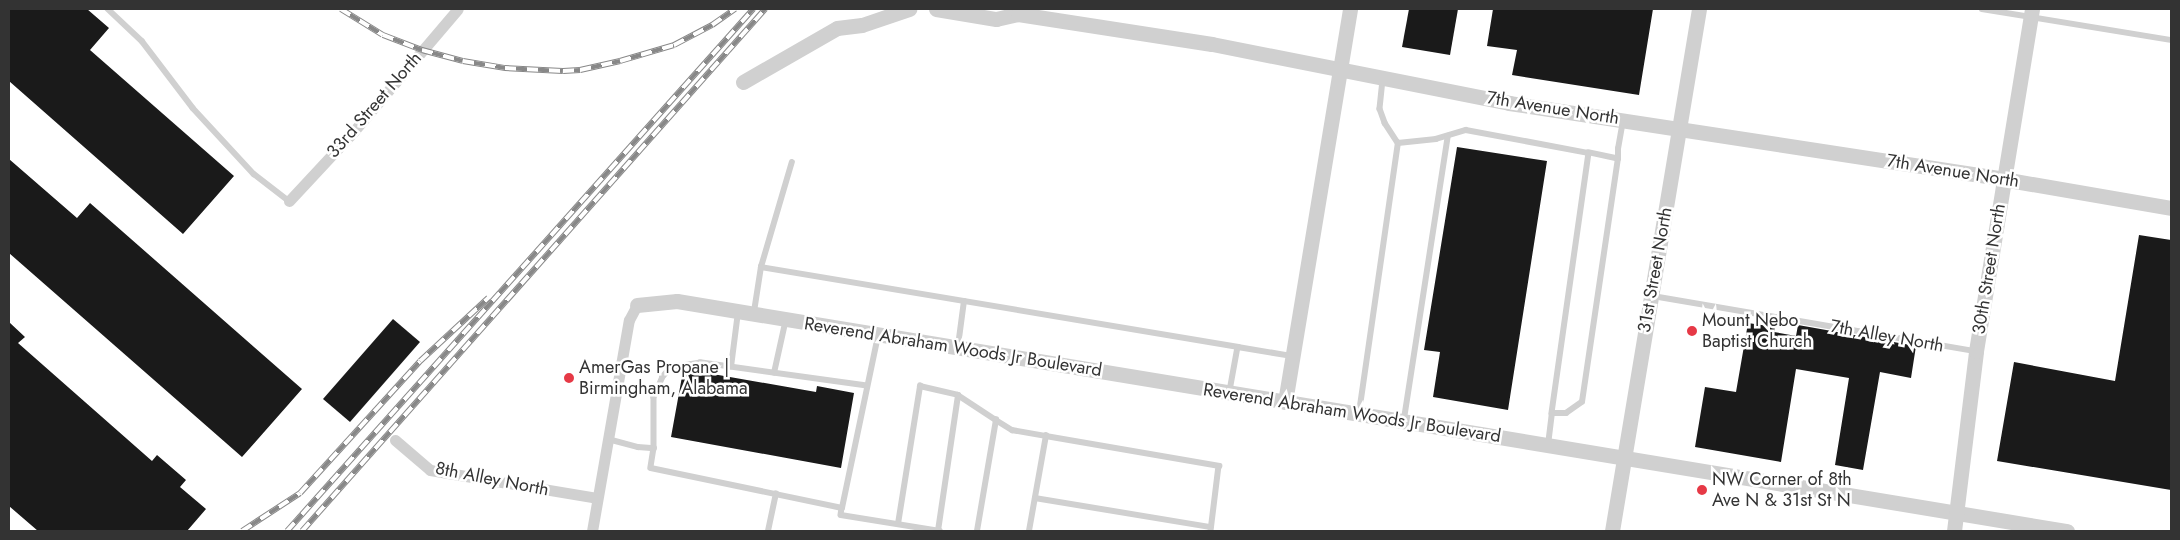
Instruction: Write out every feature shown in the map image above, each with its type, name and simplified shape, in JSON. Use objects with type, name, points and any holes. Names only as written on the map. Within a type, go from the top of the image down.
[{"type":"street","name":"33rd Street North","points":[[289,201],[354,131],[458,9]]},
{"type":"street","points":[[743,82],[837,28],[862,25],[909,9]]},
{"type":"street","name":"7th Avenue North","points":[[936,9],[996,19],[1018,11],[1212,44],[1383,76],[1509,103],[2003,179],[2171,208]]},
{"type":"street","points":[[1286,402],[1350,9]]},
{"type":"street","name":"31st Street North","points":[[1612,531],[1699,9]]},
{"type":"street","name":"30th Street North","points":[[1954,531],[1976,351],[2032,12]]},
{"type":"street","name":"Reverend Abraham Woods Jr Boulevard","points":[[638,305],[677,301],[2067,531]]},
{"type":"street","points":[[592,531],[629,320],[638,305]]},
{"type":"street","name":"8th Alley North","points":[[395,440],[430,470],[597,498]]},
{"type":"lane","points":[[108,9],[142,41],[193,108],[254,174],[289,201]]},
{"type":"lane","points":[[1982,9],[2032,12],[2171,40]]},
{"type":"lane","points":[[1359,414],[1398,143],[1385,122],[1380,109],[1383,76]]},
{"type":"lane","points":[[1552,413],[1566,413],[1582,402],[1624,120]]},
{"type":"lane","points":[[1398,143],[1448,136],[1466,130],[1618,159]]},
{"type":"lane","points":[[1404,421],[1448,136]]},
{"type":"lane","points":[[1548,445],[1589,154]]},
{"type":"lane","points":[[731,367],[792,162]]},
{"type":"lane","points":[[761,267],[1293,356]]},
{"type":"lane","name":"7th Alley North","points":[[1650,296],[1976,351]]},
{"type":"lane","points":[[958,348],[964,301]]},
{"type":"lane","points":[[774,373],[786,319]]},
{"type":"lane","points":[[878,335],[841,515],[898,524],[914,529],[939,531],[958,395]]},
{"type":"lane","points":[[1230,393],[1238,347]]},
{"type":"lane","points":[[842,508],[651,468],[654,448],[654,397],[663,377],[671,368],[701,363],[867,386]]},
{"type":"lane","points":[[898,524],[920,386],[958,395],[1012,430],[1219,466],[1211,529],[1035,498]]},
{"type":"lane","points":[[977,531],[996,420]]},
{"type":"lane","points":[[1029,531],[1046,436]]},
{"type":"lane","points":[[608,439],[638,447],[654,448]]},
{"type":"lane","points":[[768,531],[776,494]]},
{"type":"building","points":[[9,9],[87,9],[109,28],[90,50],[234,176],[183,234],[9,81]]},
{"type":"building","points":[[1409,9],[1458,9],[1450,55],[1402,47]]},
{"type":"building","points":[[1493,9],[1653,9],[1639,95],[1512,75],[1517,50],[1487,46]]},
{"type":"building","points":[[1457,147],[1547,161],[1508,410],[1433,397],[1440,352],[1424,350]]},
{"type":"building","points":[[9,159],[77,218],[90,203],[302,389],[242,457],[9,253]]},
{"type":"building","points":[[2139,235],[2171,240],[2171,490],[1997,461],[2014,362],[2115,381]]},
{"type":"building","points":[[393,319],[420,342],[350,422],[323,399]]},
{"type":"building","points":[[9,322],[25,337],[18,343],[152,461],[157,455],[186,480],[180,487],[206,509],[187,531],[38,531],[9,506]]},
{"type":"building","points":[[1748,323],[1775,327],[1774,332],[1796,336],[1798,325],[1916,346],[1911,378],[1880,372],[1863,470],[1835,465],[1849,378],[1796,369],[1781,462],[1695,447],[1705,387],[1736,392]]},
{"type":"building","points":[[690,370],[816,392],[817,386],[854,393],[841,468],[671,437],[683,371]]},
{"type":"railway","points":[[341,9],[383,35],[422,50],[463,61],[505,68],[563,71],[580,70],[620,61],[674,45],[712,25],[735,9]]},
{"type":"railway","points":[[287,531],[753,9]]},
{"type":"railway","points":[[302,531],[765,9]]},
{"type":"railway","points":[[242,531],[300,493],[420,361],[488,298]]},
{"type":"place","name":"Mount Nebo Baptist Church","points":[[1692,331]]},
{"type":"place","name":"AmerGas Propane | Birmingham, Alabama","points":[[569,378]]},
{"type":"place","name":"NW Corner of 8th Ave N & 31st St N","points":[[1702,490]]}]
